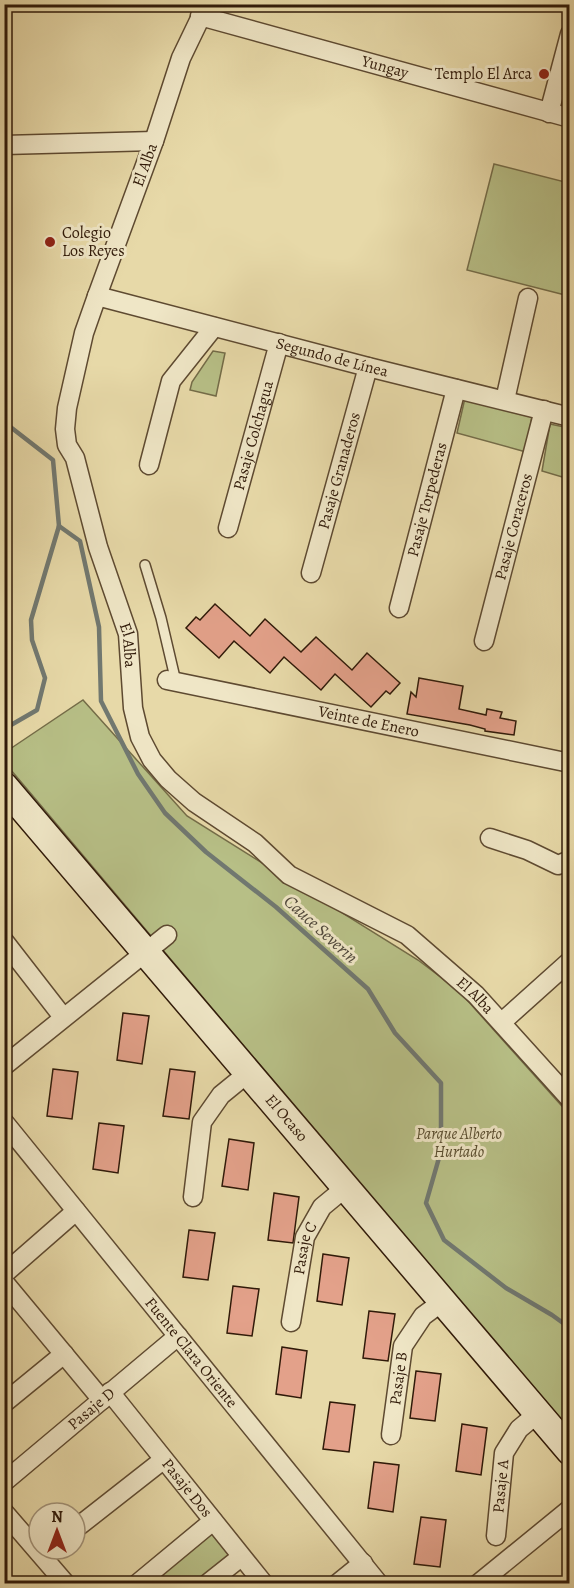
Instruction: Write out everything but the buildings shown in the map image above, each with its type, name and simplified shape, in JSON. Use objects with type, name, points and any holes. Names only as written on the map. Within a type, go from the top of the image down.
[{"type":"street","name":"Yungay","points":[[203,10],[570,118]]},
{"type":"street","name":"El Alba","points":[[203,10],[181,58],[154,141],[84,333],[67,408],[65,429],[67,445],[75,458],[98,547],[128,634],[133,708],[140,737],[152,760],[168,779],[194,802],[255,843],[289,875],[406,935],[476,995],[568,1095]]},
{"type":"street","points":[[549,113],[570,34]]},
{"type":"street","points":[[4,146],[154,141]]},
{"type":"street","name":"Segundo de Línea","points":[[97,296],[570,417]]},
{"type":"street","points":[[505,400],[528,298]]},
{"type":"street","points":[[149,465],[171,381],[214,327]]},
{"type":"street","name":"Pasaje Colchagua","points":[[228,528],[279,343]]},
{"type":"street","name":"Pasaje Granaderos","points":[[311,573],[368,367]]},
{"type":"street","name":"Pasaje Torpederas","points":[[399,608],[456,389]]},
{"type":"street","name":"Pasaje Coraceros","points":[[484,641],[544,410]]},
{"type":"street","name":"Veinte de Enero","points":[[171,681],[570,763]]},
{"type":"street","name":"El Ocaso","points":[[4,786],[570,1451]]},
{"type":"street","points":[[490,838],[527,850],[558,865],[570,860]]},
{"type":"street","points":[[4,1066],[144,951],[167,935]]},
{"type":"street","points":[[4,941],[63,1017]]},
{"type":"street","points":[[502,1022],[570,961]]},
{"type":"street","points":[[194,1197],[202,1122],[220,1095],[248,1073]]},
{"type":"street","name":"Fuente Clara Oriente","points":[[4,1122],[379,1584]]},
{"type":"street","name":"Pasaje C","points":[[291,1322],[305,1237],[322,1207],[345,1188]]},
{"type":"street","points":[[4,1274],[76,1211]]},
{"type":"street","name":"Pasaje Dos","points":[[4,1282],[64,1354],[106,1396],[163,1460],[264,1584]]},
{"type":"street","name":"Pasaje B","points":[[391,1435],[403,1346],[423,1316],[442,1302]]},
{"type":"street","name":"Pasaje D","points":[[4,1482],[178,1336]]},
{"type":"street","points":[[4,1403],[64,1354]]},
{"type":"street","name":"Pasaje A","points":[[496,1536],[504,1453],[519,1429],[537,1414]]},
{"type":"street","points":[[87,1520],[163,1460]]},
{"type":"street","points":[[478,1584],[570,1509]]},
{"type":"street","points":[[4,1512],[27,1534]]},
{"type":"street","points":[[136,1584],[213,1521]]},
{"type":"street","points":[[207,1584],[241,1557]]},
{"type":"street","points":[[51,1561],[66,1584]]},
{"type":"street","points":[[337,1584],[363,1563]]},
{"type":"lane","points":[[145,564],[161,618],[171,681]]},
{"type":"green space","points":[[494,164],[569,183],[569,296],[467,270]]},
{"type":"green space","points":[[213,351],[225,353],[216,396],[190,390],[192,382]]},
{"type":"green space","points":[[465,398],[532,416],[526,452],[457,433]]},
{"type":"green space","points":[[550,424],[569,428],[569,479],[542,471]]},
{"type":"green space","name":"Parque Alberto Hurtado","points":[[83,700],[187,816],[418,960],[459,991],[569,1114],[569,1431],[5,763],[4,753]]},
{"type":"green space","points":[[214,1531],[232,1556],[197,1583],[146,1584]]},
{"type":"waterway","points":[[4,422],[53,460],[59,526],[31,620],[32,640],[45,678],[37,710],[4,729]]},
{"type":"waterway","name":"Cauce Severin","points":[[59,526],[80,541],[99,627],[101,701],[138,774],[165,813],[206,852],[276,907],[368,989],[395,1033],[441,1083],[441,1151],[426,1203],[444,1240],[506,1288],[570,1328]]},
{"type":"place","name":"Templo El Arca","points":[[544,74]]},
{"type":"place","name":"Colegio Los Reyes","points":[[50,242]]}]
